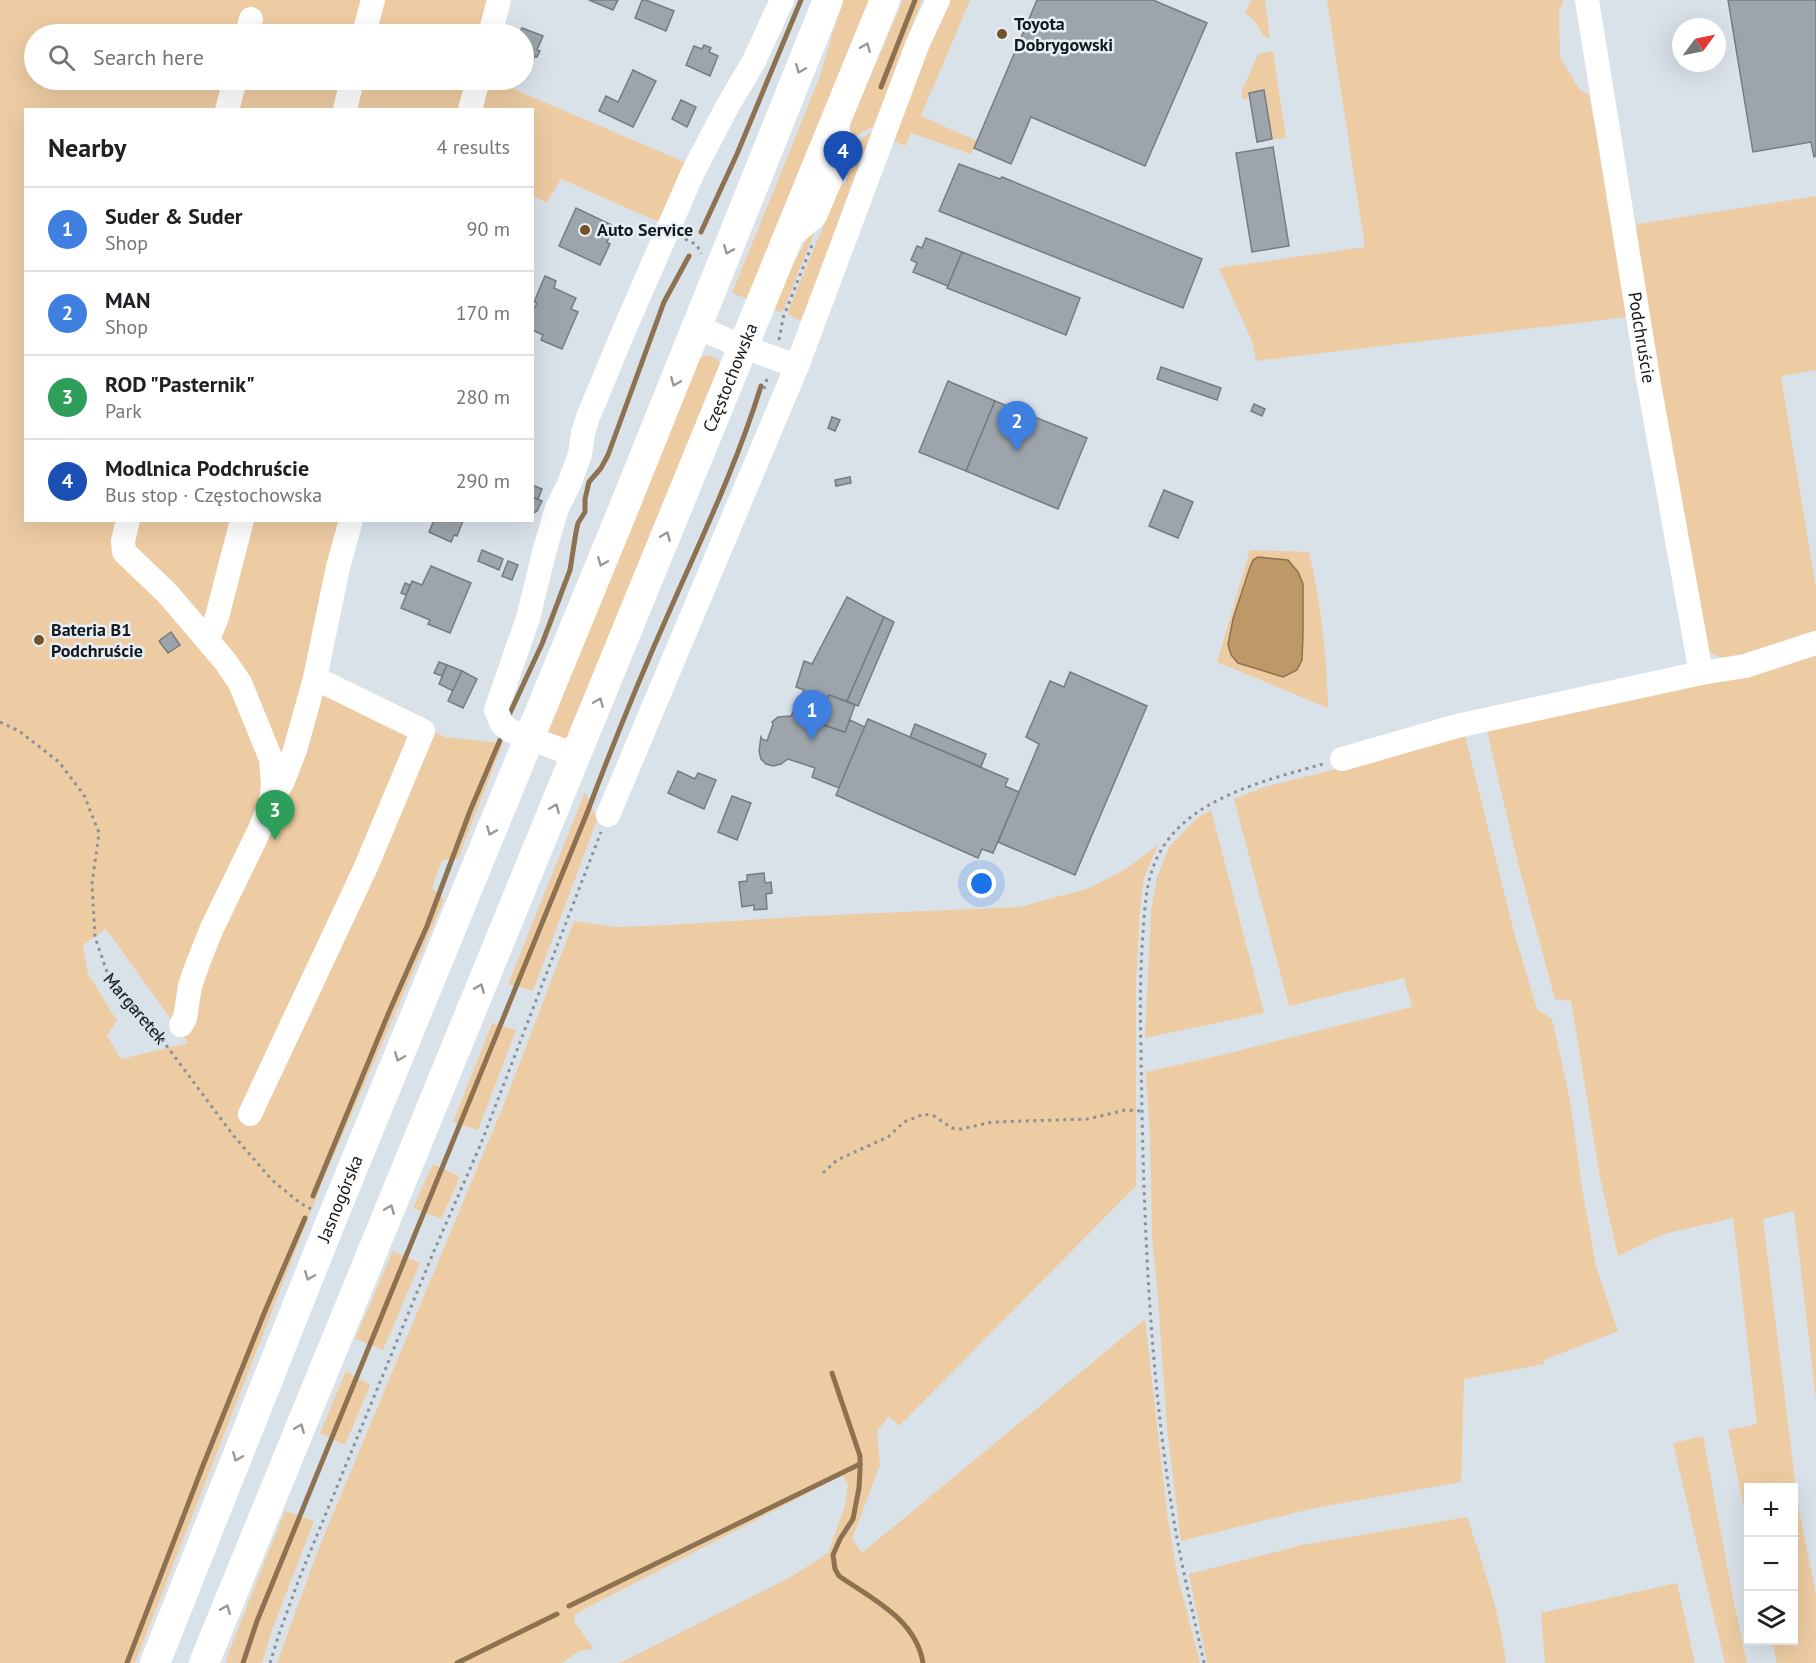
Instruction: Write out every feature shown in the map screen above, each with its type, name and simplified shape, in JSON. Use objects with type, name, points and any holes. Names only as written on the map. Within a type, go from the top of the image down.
[{"type":"main road","points":[[530,738],[828,0]]},
{"type":"main road","name":"Częstochowska","points":[[577,756],[885,0]]},
{"type":"main road","name":"Jasnogórska","points":[[155,1663],[331,1221],[530,738]]},
{"type":"main road","points":[[204,1663],[577,756]]},
{"type":"main road","points":[[331,1221],[377,1241]]},
{"type":"street","points":[[367,24],[373,0]]},
{"type":"street","points":[[493,24],[499,0]]},
{"type":"street","points":[[577,756],[509,730],[502,724],[496,710],[528,618],[557,508],[570,482],[580,454],[583,433],[625,328],[693,172],[754,61],[782,0]]},
{"type":"street","points":[[608,815],[796,366],[918,43],[938,0]]},
{"type":"street","name":"Podchruście","points":[[1587,0],[1649,384],[1701,673]]},
{"type":"street","points":[[228,108],[232,90]]},
{"type":"street","points":[[345,108],[350,90]]},
{"type":"street","points":[[471,108],[475,90]]},
{"type":"street","points":[[697,327],[796,366]]},
{"type":"street","points":[[128,522],[123,541],[124,552],[166,593],[208,640],[240,682],[271,759],[273,783],[271,801]]},
{"type":"street","points":[[208,640],[241,522]]},
{"type":"street","points":[[181,1025],[186,1018],[190,986],[212,928],[296,750],[350,522]]},
{"type":"street","points":[[1342,759],[1457,726],[1701,673],[1745,666],[1816,643]]},
{"type":"street","points":[[250,1114],[365,869],[423,731],[315,678]]},
{"type":"path","name":"Margaretek","points":[[0,722],[19,730],[59,762],[84,795],[99,833],[92,884],[95,937],[109,978],[163,1041],[233,1135],[272,1180],[300,1203],[331,1221]]},
{"type":"path","points":[[1204,1663],[1172,1510],[1155,1375],[1147,1254],[1142,1111],[1140,976],[1144,908],[1149,879],[1159,854],[1171,835],[1188,819],[1211,804],[1266,780],[1342,759]]},
{"type":"path","points":[[270,1663],[299,1578],[434,1251],[480,1146],[608,815]]},
{"type":"path","points":[[823,1173],[837,1160],[888,1137],[904,1122],[924,1114],[934,1116],[952,1128],[961,1129],[992,1122],[1088,1119],[1125,1110],[1142,1111]]},
{"type":"shaded area","points":[[0,0],[497,0],[491,24],[24,24],[24,90],[515,90],[689,164],[659,222],[561,179],[547,202],[534,197],[534,108],[24,108],[24,522],[359,522],[323,672],[445,737],[503,743],[458,859],[442,860],[432,888],[444,900],[324,1178],[135,1663],[0,1663]],"holes":[[[106,929],[188,1043],[121,1059],[107,1035],[117,1021],[88,974],[83,945]]]},
{"type":"shaded area","points":[[843,0],[872,0],[750,300],[732,293],[819,79]]},
{"type":"shaded area","points":[[903,0],[922,0],[873,127],[854,139],[845,159],[850,124]]},
{"type":"shaded area","points":[[946,0],[970,0],[921,116],[977,141],[971,154],[911,133],[905,146],[891,140]]},
{"type":"shaded area","points":[[1251,0],[1265,0],[1270,38],[1263,35],[1254,21],[1245,14]]},
{"type":"shaded area","points":[[1327,0],[1564,0],[1559,12],[1560,57],[1579,89],[1589,95],[1628,317],[1256,361],[1252,341],[1219,268],[1365,247]]},
{"type":"shaded area","points":[[1273,51],[1286,138],[1272,139],[1264,91],[1249,93],[1250,98],[1243,100],[1241,93],[1258,54]]},
{"type":"shaded area","points":[[875,132],[862,157],[804,322],[789,315],[788,311],[841,183],[845,184],[848,176],[845,174],[854,148],[862,138]]},
{"type":"shaded area","points":[[1816,196],[1816,370],[1781,376],[1816,588],[1816,633],[1733,661],[1711,654],[1696,633],[1634,228],[1638,224]]},
{"type":"shaded area","points":[[823,210],[784,309],[780,312],[769,307]]},
{"type":"shaded area","points":[[708,355],[717,359],[721,366],[567,737],[562,738],[545,732],[698,359]]},
{"type":"shaded area","points":[[1250,550],[1309,552],[1323,629],[1328,708],[1217,662]],"holes":[[[1258,557],[1288,560],[1298,572],[1303,584],[1302,660],[1233,619],[1253,560]]]},
{"type":"shaded area","points":[[1258,557],[1288,560],[1298,572],[1303,584],[1302,660],[1297,670],[1283,677],[1238,663],[1231,655],[1228,645],[1233,619],[1250,567],[1253,560]]},
{"type":"shaded area","points":[[1816,649],[1816,1400],[1794,1211],[1763,1219],[1795,1483],[1744,1483],[1744,1508],[1728,1430],[1757,1424],[1733,1218],[1664,1234],[1618,1256],[1600,1177],[1571,1001],[1555,999],[1519,867],[1486,727]]},
{"type":"shaded area","points":[[1464,731],[1514,932],[1537,1009],[1552,1019],[1570,1100],[1596,1266],[1618,1331],[1544,1360],[1544,1364],[1464,1379],[1461,1482],[1315,1508],[1181,1541],[1167,1429],[1152,1236],[1146,1072],[1412,1007],[1404,978],[1289,1006],[1234,799],[1264,787],[1350,766]]},
{"type":"shaded area","points":[[585,792],[597,820],[533,991],[508,984]]},
{"type":"shaded area","points":[[1211,810],[1264,1013],[1145,1038],[1151,910],[1157,877],[1169,847],[1197,818]]},
{"type":"shaded area","points":[[1158,845],[1144,878],[1140,907],[1136,983],[1136,1186],[899,1426],[889,1416],[877,1431],[880,1465],[852,1539],[862,1553],[1145,1319],[1167,1513],[1177,1573],[1200,1663],[620,1663],[789,1578],[828,1553],[845,1506],[848,1485],[843,1475],[575,1614],[575,1623],[594,1649],[579,1651],[562,1663],[277,1663],[320,1545],[504,1104],[574,921],[615,927],[1019,907],[1087,889],[1126,869]]},
{"type":"shaded area","points":[[492,1023],[516,1030],[478,1130],[453,1122]]},
{"type":"shaded area","points":[[433,1164],[460,1177],[441,1219],[413,1208]]},
{"type":"shaded area","points":[[393,1251],[420,1263],[383,1350],[355,1339]]},
{"type":"shaded area","points":[[346,1371],[370,1385],[345,1445],[320,1433]]},
{"type":"shaded area","points":[[1703,1436],[1747,1663],[1725,1663],[1673,1443]]},
{"type":"shaded area","points":[[1798,1505],[1816,1594],[1816,1663],[1777,1663],[1773,1645],[1798,1645]]},
{"type":"shaded area","points":[[285,1511],[314,1521],[272,1630],[262,1663],[226,1663],[230,1649]]},
{"type":"shaded area","points":[[1467,1517],[1495,1607],[1506,1663],[1207,1663],[1189,1574],[1302,1545]]},
{"type":"shaded area","points":[[1677,1583],[1695,1663],[1545,1663],[1541,1613]]},
{"type":"building","points":[[589,0],[618,0],[613,10]]},
{"type":"building","points":[[642,0],[674,11],[666,31],[635,18]]},
{"type":"building","points":[[1037,0],[1153,0],[1207,23],[1145,166],[1031,117],[1011,164],[974,148]]},
{"type":"building","points":[[1728,0],[1816,0],[1816,156],[1814,157],[1811,142],[1753,152]]},
{"type":"building","points":[[534,33],[543,36],[537,50],[540,51],[537,57],[534,58]]},
{"type":"building","points":[[704,45],[711,48],[709,52],[718,56],[710,76],[686,65],[694,46],[702,49]]},
{"type":"building","points":[[633,70],[656,81],[633,127],[599,111],[606,96],[618,102]]},
{"type":"building","points":[[1264,90],[1272,139],[1257,142],[1249,93]]},
{"type":"building","points":[[681,100],[696,107],[687,127],[672,119]]},
{"type":"building","points":[[1273,147],[1289,246],[1252,252],[1236,153]]},
{"type":"building","points":[[959,164],[1000,179],[1002,177],[1202,259],[1183,308],[939,211]]},
{"type":"building","points":[[576,208],[614,226],[607,242],[610,244],[600,265],[559,246]]},
{"type":"building","points":[[926,238],[962,252],[948,286],[913,272],[917,263],[911,260],[917,246],[922,248]]},
{"type":"building","points":[[962,252],[1080,298],[1066,335],[947,288]]},
{"type":"building","points":[[545,276],[556,281],[554,288],[576,298],[571,309],[578,312],[562,349],[541,340],[543,335],[534,331],[534,308],[537,303],[534,302]]},
{"type":"building","points":[[1161,367],[1221,388],[1217,400],[1157,379]]},
{"type":"building","points":[[948,381],[995,401],[966,471],[919,452]]},
{"type":"building","points":[[995,401],[1087,438],[1058,509],[966,471]]},
{"type":"building","points":[[1254,404],[1265,409],[1262,416],[1251,411]]},
{"type":"building","points":[[832,417],[840,420],[835,431],[828,428]]},
{"type":"building","points":[[850,477],[851,483],[836,486],[835,480]]},
{"type":"building","points":[[534,486],[542,489],[538,499],[534,498]]},
{"type":"building","points":[[1164,490],[1193,502],[1178,538],[1149,526]]},
{"type":"building","points":[[534,498],[542,501],[534,513]]},
{"type":"building","points":[[433,522],[463,522],[457,536],[454,535],[451,542],[429,532]]},
{"type":"building","points":[[482,550],[503,559],[499,570],[478,561]]},
{"type":"building","points":[[508,561],[518,565],[512,580],[502,576]]},
{"type":"building","points":[[431,566],[471,583],[450,633],[428,624],[430,620],[401,608],[412,581],[422,585]]},
{"type":"building","points":[[405,583],[410,585],[406,595],[401,593]]},
{"type":"building","points":[[847,597],[884,617],[847,701],[829,695],[818,723],[845,732],[850,720],[865,727],[839,788],[812,777],[815,768],[788,759],[773,766],[766,764],[761,759],[759,751],[761,737],[767,741],[772,722],[778,717],[791,716],[804,690],[796,687],[804,661],[812,664]]},
{"type":"building","points":[[884,617],[894,622],[858,706],[847,701]]},
{"type":"building","points":[[171,632],[180,645],[168,653],[159,641]]},
{"type":"building","points":[[439,662],[447,665],[442,676],[434,673]]},
{"type":"building","points":[[447,665],[462,671],[453,691],[439,684]]},
{"type":"building","points":[[462,671],[477,679],[463,708],[448,701]]},
{"type":"building","points":[[1070,672],[1147,706],[1075,875],[998,842],[1039,744],[1026,737],[1050,681],[1064,687]]},
{"type":"building","points":[[829,695],[855,705],[845,732],[818,723]]},
{"type":"building","points":[[868,719],[1008,779],[1005,786],[1019,792],[993,853],[982,849],[978,858],[836,795]]},
{"type":"building","points":[[915,724],[986,754],[981,767],[910,737]]},
{"type":"building","points":[[678,771],[695,779],[698,773],[716,780],[704,809],[668,793]]},
{"type":"building","points":[[732,796],[751,803],[737,840],[718,832]]},
{"type":"building","points":[[764,873],[765,883],[771,882],[772,893],[766,894],[767,909],[754,910],[754,905],[742,907],[739,882],[747,881],[747,875]]},
{"type":"waterway","points":[[701,232],[737,154],[801,0]]},
{"type":"waterway","points":[[881,87],[915,0]]},
{"type":"waterway","points":[[510,713],[542,644],[570,570],[578,523],[585,512],[589,482],[608,455],[664,302],[689,256]]},
{"type":"waterway","points":[[243,1663],[257,1621],[627,711],[730,472],[761,386]]},
{"type":"waterway","points":[[313,1196],[427,926],[470,811],[500,740]]},
{"type":"waterway","points":[[127,1663],[202,1468],[305,1218]]},
{"type":"waterway","points":[[832,1373],[860,1456],[859,1488],[853,1519],[833,1555],[835,1569],[839,1576],[878,1602],[902,1622],[912,1634],[923,1663]]},
{"type":"waterway","points":[[569,1606],[860,1464]]},
{"type":"waterway","points":[[457,1663],[557,1614]]},
{"type":"place","name":"Toyota Dobrygowski","points":[[1002,34]]},
{"type":"place","name":"Modlnica Podchruście","points":[[843,181]]},
{"type":"place","name":"Auto Service","points":[[585,230]]},
{"type":"place","name":"MAN","points":[[1017,451]]},
{"type":"place","name":"Bateria B1 Podchruście","points":[[39,640]]},
{"type":"place","name":"Suder & Suder","points":[[812,740]]},
{"type":"place","name":"ROD \"Pasternik\"","points":[[275,840]]}]
